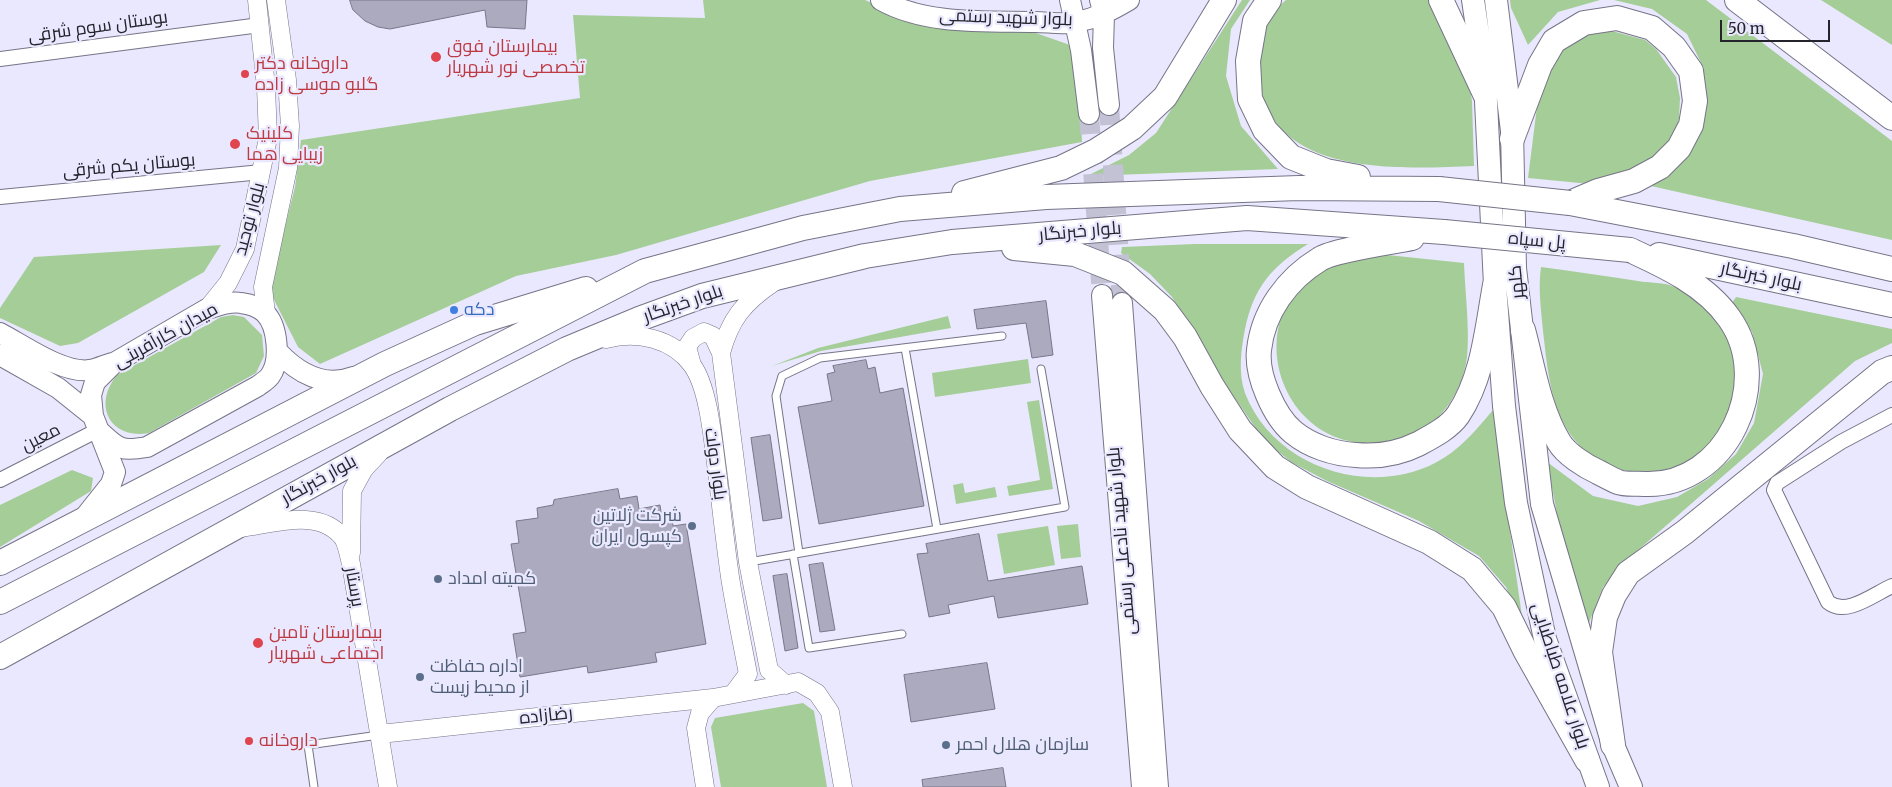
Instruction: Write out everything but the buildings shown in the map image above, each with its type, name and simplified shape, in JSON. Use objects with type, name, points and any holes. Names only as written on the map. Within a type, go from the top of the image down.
[{"type":"highway","points":[[900,209],[1061,168],[1096,151],[1132,128],[1165,97],[1224,0]]},
{"type":"highway","points":[[1269,0],[1255,21],[1248,62],[1250,99],[1265,130],[1291,157],[1326,171],[1378,181],[1570,203],[1598,191],[1634,181],[1660,167],[1679,148],[1691,125],[1695,101],[1691,71],[1674,46],[1652,28],[1617,18],[1584,23],[1554,41],[1540,65],[1512,138]]},
{"type":"highway","points":[[1441,0],[1485,94]]},
{"type":"highway","points":[[1737,0],[1889,114]]},
{"type":"highway","name":"بلوار خبرنگار","points":[[0,602],[645,271],[803,228],[900,209],[1046,198],[1300,188],[1439,189]]},
{"type":"highway","name":"بلوار خبرنگار","points":[[1570,203],[1793,246],[1892,269]]},
{"type":"highway","name":"بلوار خبرنگار","points":[[0,657],[393,439],[567,349],[639,319],[702,296],[865,256],[952,242],[1247,218],[1444,232]]},
{"type":"highway","points":[[1444,232],[1321,258],[1289,283],[1269,311],[1259,351],[1262,380],[1274,406],[1292,432],[1317,447],[1346,455],[1375,456],[1403,452],[1434,436],[1457,417],[1471,390],[1482,356],[1495,285]]},
{"type":"highway","name":"پل سپاه","points":[[1444,232],[1630,250]]},
{"type":"highway","points":[[952,242],[1075,254],[1123,273],[1165,310],[1185,337],[1212,386],[1240,430],[1275,467],[1307,487],[1429,542],[1472,569],[1488,585],[1504,607],[1525,650],[1587,760]]},
{"type":"highway","points":[[1523,330],[1545,410],[1560,444],[1586,466],[1620,483],[1658,484],[1690,473],[1715,456],[1733,433],[1744,401],[1749,376],[1745,354],[1737,333],[1729,318],[1710,297],[1662,264],[1630,250]]},
{"type":"highway","name":"بلوار خبرنگار","points":[[1630,250],[1892,305]]},
{"type":"highway","points":[[0,563],[84,518],[386,364],[475,323],[645,271]]},
{"type":"highway","points":[[1613,745],[1600,652],[1604,617],[1614,595],[1628,573],[1685,532],[1882,372],[1892,368]]},
{"type":"main road","name":"بلوار شهید رستمی","points":[[881,0],[893,7],[937,17],[1075,23],[1102,8],[1129,0]]},
{"type":"main road","points":[[1070,0],[1089,114]]},
{"type":"main road","name":"کلهر","points":[[1473,0],[1485,94],[1495,285],[1504,406],[1516,503]]},
{"type":"main road","name":"کلهر","points":[[1496,0],[1512,138],[1515,268],[1542,504]]},
{"type":"main road","points":[[1102,8],[1103,48],[1109,105]]},
{"type":"main road","name":"بلوار شهید نادعلی رستمی","points":[[1102,294],[1142,787]]},
{"type":"main road","name":"میدان کارآفرینی","points":[[96,423],[91,395],[95,382],[114,362],[206,310],[222,304],[239,302],[254,306],[266,314]]},
{"type":"main road","name":"بلوار شهید نادعلی رستمی","points":[[1122,303],[1158,787]]},
{"type":"main road","points":[[0,355],[58,388],[96,423],[118,448],[147,447],[258,386],[270,376],[278,352],[274,333],[266,314]]},
{"type":"main road","points":[[0,333],[52,361],[74,369],[89,370],[114,362]]},
{"type":"main road","points":[[278,352],[302,372],[325,381],[345,380],[386,364]]},
{"type":"main road","points":[[84,518],[111,484],[114,472],[96,423]]},
{"type":"main road","name":"بلوار علامه طباطبایی","points":[[1516,503],[1545,639],[1598,787]]},
{"type":"main road","name":"بلوار علامه طباطبایی","points":[[1542,504],[1613,745],[1631,787]]},
{"type":"street","name":"بلوار توحید","points":[[206,310],[228,283],[245,249],[268,138],[260,24],[256,0]]},
{"type":"street","name":"بلوار توحید","points":[[266,314],[263,287],[288,168],[290,126],[287,80],[276,0]]},
{"type":"street","name":"بوستان سوم شرقی","points":[[0,59],[260,24]]},
{"type":"street","name":"بوستان یکم شرقی","points":[[0,197],[262,172]]},
{"type":"street","name":"بلوار دولت","points":[[786,685],[769,670],[748,562],[721,353],[732,323],[751,298],[787,274]]},
{"type":"street","points":[[692,365],[687,347],[692,338],[704,332],[714,336],[721,353]]},
{"type":"street","name":"بلوار دولت","points":[[567,349],[618,336],[644,336],[668,344],[692,365],[703,391],[711,427],[730,580],[748,674],[733,694]]},
{"type":"street","points":[[1892,415],[1841,442],[1777,483],[1774,490],[1828,602],[1835,608],[1853,605],[1892,586]]},
{"type":"street","name":"معین","points":[[0,480],[96,423]]},
{"type":"street","points":[[351,564],[352,491],[364,469],[393,439]]},
{"type":"street","name":"پرستار","points":[[228,530],[312,519],[331,525],[344,539],[351,564],[388,787]]},
{"type":"street","name":"رضازاده","points":[[380,734],[712,698],[798,682],[816,692],[823,699],[830,712],[843,787]]},
{"type":"street","points":[[705,787],[696,728],[700,713],[712,698]]},
{"type":"lane","points":[[902,634],[810,648],[776,396],[782,376],[820,358],[1002,336]]},
{"type":"lane","points":[[905,348],[937,529]]},
{"type":"lane","points":[[748,562],[1065,507],[1041,369]]},
{"type":"lane","points":[[314,787],[308,745],[380,734]]},
{"type":"green space","points":[[703,0],[865,0],[902,16],[1033,32],[1070,45],[1080,97],[1082,142],[870,181],[616,255],[516,276],[320,364],[298,347],[269,290],[295,187],[301,140],[580,98],[573,15],[705,18]]},
{"type":"green space","points":[[1242,0],[1250,0],[1231,29],[1226,76],[1241,126],[1278,169],[1087,176],[1129,155],[1156,133]]},
{"type":"green space","points":[[1286,0],[1432,0],[1466,65],[1472,101],[1474,166],[1408,167],[1373,165],[1339,160],[1308,148],[1283,131],[1266,105],[1259,60],[1262,41],[1269,22],[1279,6]]},
{"type":"green space","points":[[1510,0],[1600,0],[1558,12],[1528,45],[1511,8]]},
{"type":"green space","points":[[1614,0],[1706,0],[1892,141],[1892,240],[1651,186],[1667,175],[1706,101],[1703,67],[1687,34],[1652,9]]},
{"type":"green space","points":[[1821,0],[1892,0],[1892,45]]},
{"type":"green space","points":[[1612,31],[1645,40],[1656,49],[1676,77],[1680,98],[1679,119],[1672,142],[1646,168],[1590,184],[1528,178],[1539,91],[1560,50],[1586,35]]},
{"type":"green space","points":[[1195,244],[1308,244],[1274,270],[1259,290],[1249,314],[1241,353],[1241,377],[1245,393],[1258,418],[1277,440],[1299,456],[1325,468],[1352,475],[1381,477],[1408,473],[1444,458],[1467,440],[1493,410],[1524,631],[1506,587],[1479,556],[1419,521],[1327,481],[1291,462],[1264,440],[1227,387],[1172,297],[1150,274],[1121,253],[1122,247]]},
{"type":"green space","points":[[221,245],[204,272],[78,343],[60,346],[0,318],[0,308],[34,257]]},
{"type":"green space","points":[[1378,254],[1464,263],[1468,347],[1465,369],[1456,392],[1450,403],[1434,421],[1424,429],[1413,434],[1368,443],[1330,434],[1301,412],[1283,381],[1277,346],[1284,311],[1306,280],[1344,258],[1356,255]]},
{"type":"green space","points":[[1541,267],[1667,284],[1687,293],[1708,309],[1717,319],[1729,341],[1733,354],[1735,379],[1730,412],[1720,432],[1705,448],[1688,461],[1668,469],[1647,472],[1626,471],[1606,464],[1587,452],[1575,440],[1566,427],[1553,396],[1541,307]]},
{"type":"green space","points":[[1736,297],[1892,329],[1892,343],[1855,361],[1629,558],[1603,587],[1585,633],[1562,539],[1547,462],[1593,496],[1638,506],[1677,497],[1708,479],[1736,454],[1754,423],[1763,374],[1752,332],[1732,303]]},
{"type":"green space","points":[[233,315],[244,317],[262,335],[264,356],[256,373],[149,433],[135,434],[115,426],[109,418],[106,398],[110,386],[117,375],[221,317]]},
{"type":"green space","points":[[948,316],[951,328],[821,351],[772,366],[818,348]]},
{"type":"green space","points":[[1028,359],[1031,383],[935,397],[932,373]]},
{"type":"green space","points":[[1039,400],[1053,489],[1009,496],[1007,486],[1040,480],[1027,402]]},
{"type":"green space","points":[[72,470],[93,478],[91,491],[0,547],[0,505]]},
{"type":"green space","points":[[963,483],[965,493],[995,487],[997,497],[956,504],[953,485]]},
{"type":"green space","points":[[1078,524],[1081,557],[1061,559],[1057,526]]},
{"type":"green space","points":[[1048,526],[1055,565],[1004,574],[997,534]]},
{"type":"green space","points":[[803,703],[814,711],[827,787],[721,787],[711,727],[715,718]]},
{"type":"tunnel","points":[[1109,105],[1122,303]]},
{"type":"tunnel","points":[[1089,114],[1102,295]]},
{"type":"place","name":"بیمارستان فوق تخصصی نور شهریار","points":[[436,57]]},
{"type":"place","name":"داروخانه دکتر گلبو موسی زاده","points":[[245,74]]},
{"type":"place","name":"کلینیک زیبایی هما","points":[[235,144]]},
{"type":"place","name":"دکه","points":[[454,310]]},
{"type":"place","name":"شرکت ژلاتین کپسول ایران","points":[[692,526]]},
{"type":"place","name":"کمیته امداد","points":[[438,579]]},
{"type":"place","name":"بیمارستان تامین اجتماعی شهریار","points":[[258,643]]},
{"type":"place","name":"اداره حفاظت از محیط زیست","points":[[420,677]]},
{"type":"place","name":"داروخانه","points":[[249,741]]},
{"type":"place","name":"سازمان هلال احمر","points":[[946,745]]}]
